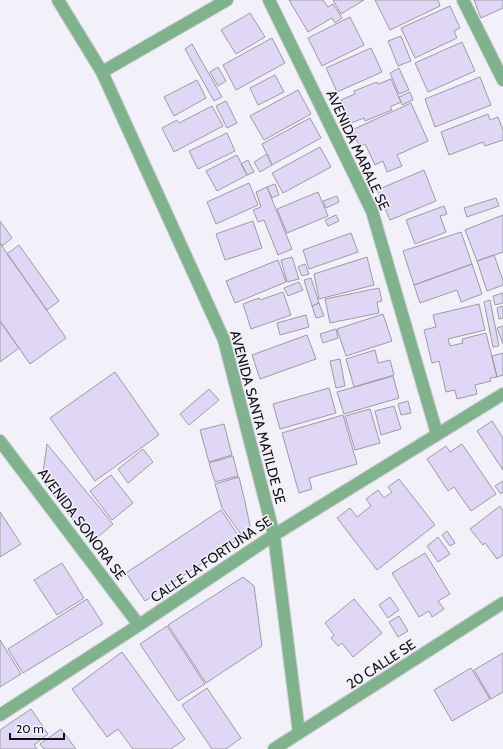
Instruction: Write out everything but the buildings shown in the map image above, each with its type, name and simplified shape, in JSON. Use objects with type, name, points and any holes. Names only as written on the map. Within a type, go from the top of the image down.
[{"type":"street","name":"AVENIDA SANTA MATILDE SE","points":[[58,0],[102,72],[224,340],[274,535],[299,733]]},
{"type":"street","points":[[102,72],[227,0]]},
{"type":"street","name":"AVENIDA MARALE SE","points":[[270,0],[372,211],[436,434]]},
{"type":"street","points":[[463,0],[503,80]]},
{"type":"street","name":"CALLE LA FORTUNA SE","points":[[0,715],[274,535],[503,394]]},
{"type":"street","name":"AVENIDA SONORA SE","points":[[0,441],[139,625]]},
{"type":"street","name":"20 CALLE SE","points":[[274,749],[503,603]]}]
